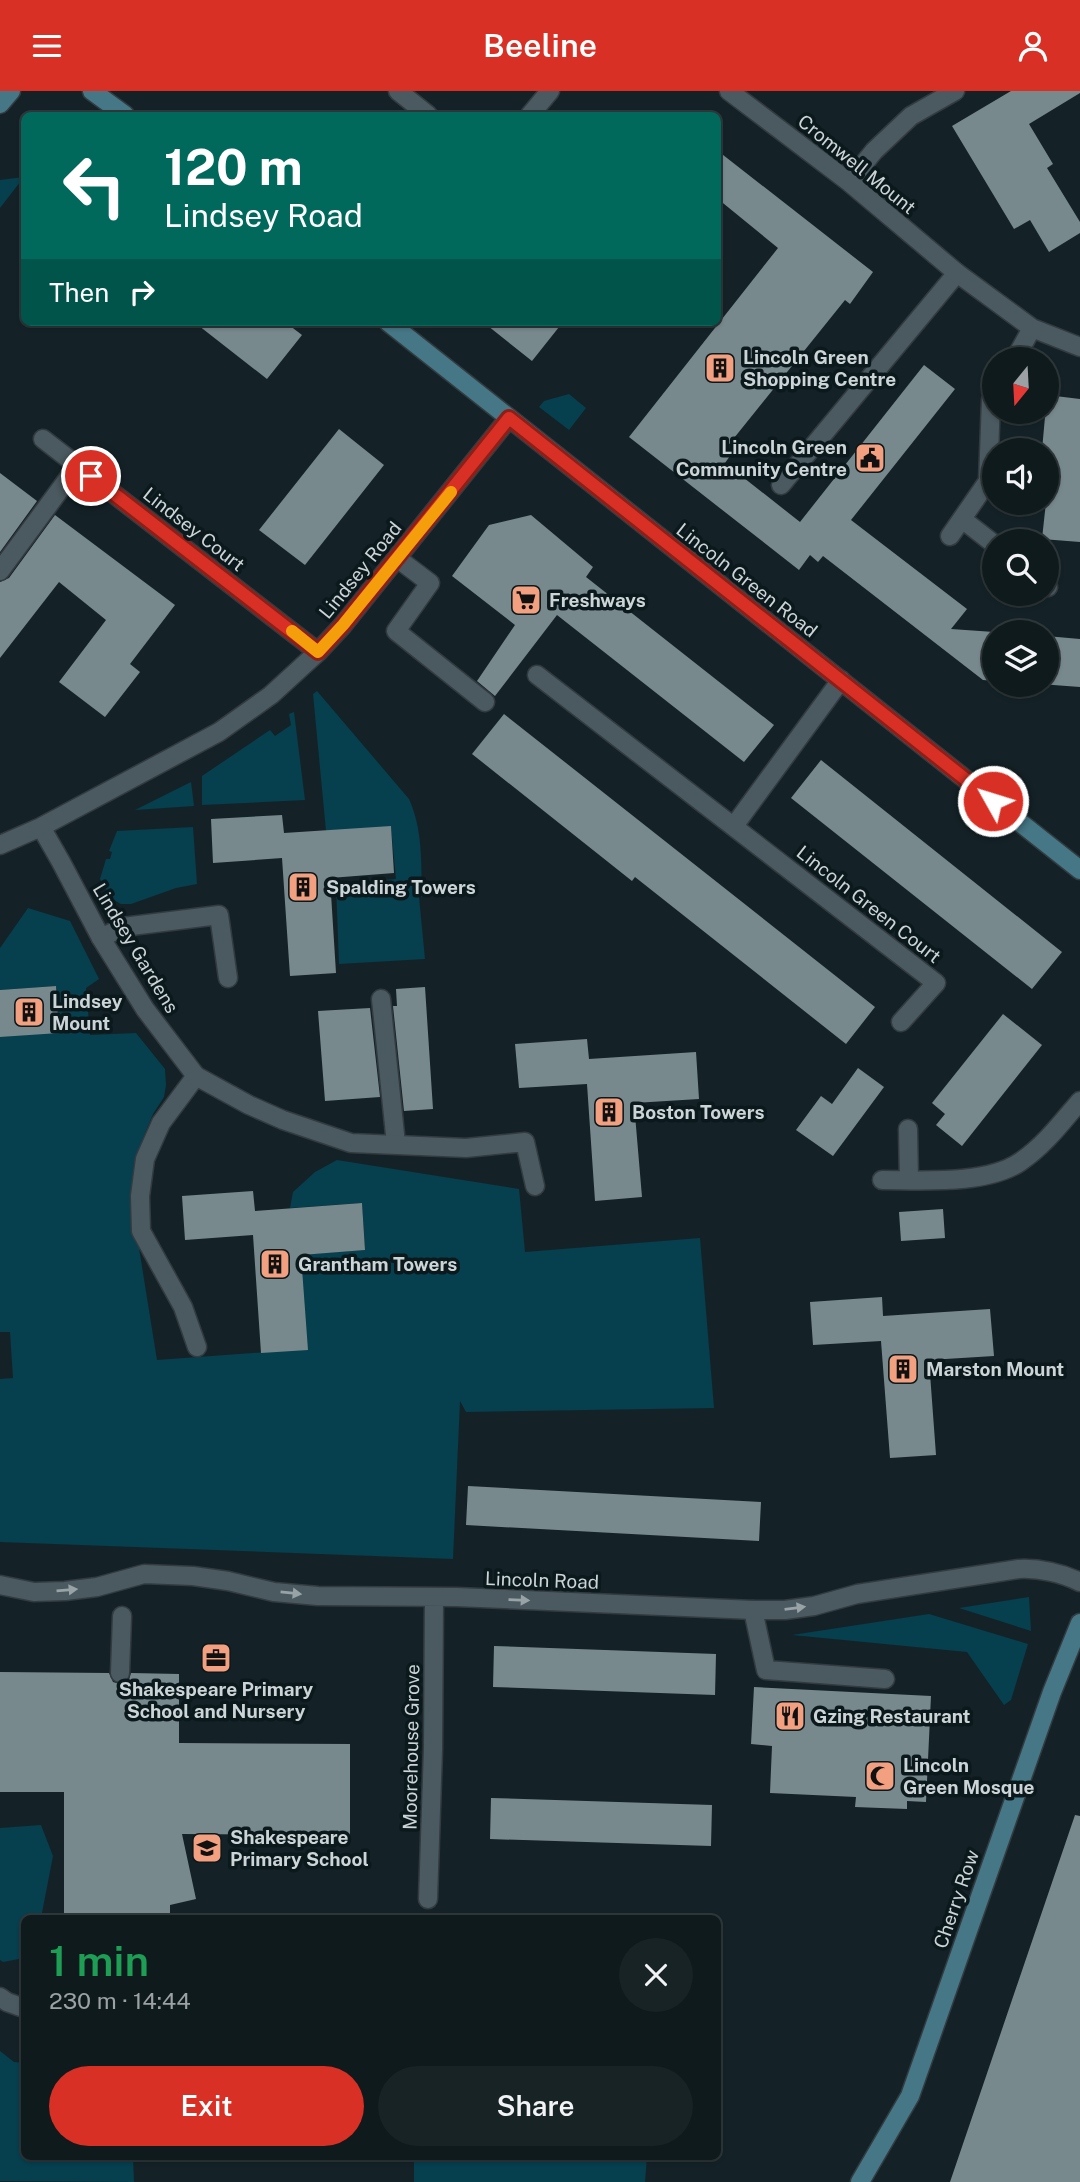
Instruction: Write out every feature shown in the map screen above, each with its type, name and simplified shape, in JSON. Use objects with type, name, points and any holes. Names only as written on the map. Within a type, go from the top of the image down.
[{"type":"street","points":[[0,104],[11,91]]},
{"type":"street","points":[[92,91],[121,112]]},
{"type":"street","points":[[398,91],[424,112]]},
{"type":"street","points":[[532,112],[550,91]]},
{"type":"street","name":"Cromwell Mount","points":[[729,91],[849,182],[957,273],[1032,328],[1080,347]]},
{"type":"street","points":[[849,182],[874,151],[911,116],[955,91]]},
{"type":"street","points":[[781,485],[957,273]]},
{"type":"street","name":"Lincoln Green Road","points":[[393,326],[1080,870]]},
{"type":"street","points":[[1022,347],[1032,328]]},
{"type":"street","name":"Lindsey Road","points":[[0,845],[41,827],[219,732],[271,695],[343,625],[509,418]]},
{"type":"street","points":[[950,536],[988,481],[990,424]]},
{"type":"street","name":"Lindsey Court","points":[[43,439],[318,652]]},
{"type":"street","points":[[0,571],[78,465]]},
{"type":"street","points":[[962,519],[982,535]]},
{"type":"street","points":[[397,558],[430,583],[396,631],[485,702]]},
{"type":"street","name":"Lincoln Green Court","points":[[537,675],[936,983],[901,1022]]},
{"type":"street","points":[[734,826],[841,680]]},
{"type":"street","name":"Lindsey Gardens","points":[[41,827],[101,938],[145,1009],[196,1076],[249,1105],[313,1132],[351,1143],[466,1149],[525,1142],[535,1187]]},
{"type":"street","points":[[101,938],[123,927],[219,915],[228,978]]},
{"type":"street","points":[[382,999],[396,1144]]},
{"type":"street","points":[[196,1076],[161,1123],[145,1159],[140,1219],[141,1231],[183,1307],[197,1347]]},
{"type":"street","points":[[882,1180],[979,1178],[1019,1163],[1053,1133],[1080,1101]]},
{"type":"street","points":[[908,1129],[909,1180]]},
{"type":"street","name":"Lincoln Road","points":[[0,1585],[34,1592],[65,1591],[97,1587],[144,1574],[193,1576],[274,1592],[317,1596],[433,1597],[785,1610],[814,1606],[857,1594],[1011,1570],[1044,1571],[1080,1582]]},
{"type":"street","name":"Moorehouse Grove","points":[[428,1899],[433,1749],[433,1597]]},
{"type":"street","points":[[753,1610],[766,1670],[885,1679]]},
{"type":"street","points":[[120,1673],[122,1616]]},
{"type":"street","name":"Cherry Row","points":[[860,2182],[910,2096],[1052,1692],[1080,1623]]},
{"type":"street","points":[[0,1997],[21,2007]]},
{"type":"shaded area","points":[[21,177],[0,208],[0,180]]},
{"type":"shaded area","points":[[569,394],[586,408],[569,430],[539,407],[544,401]]},
{"type":"shaded area","points":[[317,691],[409,799],[414,811],[420,847],[422,897],[419,897],[425,959],[339,964],[336,884],[396,879],[391,827],[326,831],[313,694]]},
{"type":"shaded area","points":[[294,712],[305,800],[202,805],[202,776],[270,730],[275,736],[291,725],[289,714]]},
{"type":"shaded area","points":[[191,782],[194,806],[135,810]]},
{"type":"shaded area","points":[[193,827],[197,884],[176,888],[131,904],[121,904],[112,899],[100,879],[106,859],[110,859],[112,852],[109,851],[117,831]]},
{"type":"shaded area","points":[[28,908],[70,921],[99,979],[86,988],[90,1035],[136,1033],[165,1069],[164,1097],[153,1114],[141,1143],[133,1172],[134,1217],[157,1360],[307,1349],[294,1255],[365,1250],[362,1203],[290,1208],[293,1192],[315,1172],[337,1160],[519,1189],[525,1252],[700,1238],[714,1408],[466,1412],[460,1401],[453,1559],[0,1542],[0,1379],[13,1378],[10,1332],[0,1332],[0,1037],[59,1032],[56,986],[0,990],[0,948]]},
{"type":"shaded area","points":[[1029,1597],[1031,1631],[959,1608]]},
{"type":"shaded area","points":[[929,1614],[1028,1644],[1011,1700],[1004,1705],[967,1652],[792,1635]]},
{"type":"shaded area","points":[[41,1825],[53,1856],[42,1915],[21,1915],[21,1959],[3,1962],[0,1960],[0,1828]]},
{"type":"shaded area","points":[[0,2051],[14,2062],[21,2063],[21,2160],[133,2160],[134,2182],[0,2181]]},
{"type":"shaded area","points":[[414,2160],[647,2160],[645,2182],[414,2182]]},
{"type":"building","points":[[1011,91],[1080,91],[1029,124],[1053,164],[1047,168],[1080,222],[1080,233],[1049,252],[1030,220],[1014,229],[952,126]]},
{"type":"building","points":[[721,153],[873,272],[850,304],[845,300],[726,448],[732,453],[725,463],[800,522],[924,365],[955,389],[851,520],[967,609],[951,629],[982,631],[982,679],[823,556],[818,562],[810,555],[799,570],[629,437],[717,326],[721,326],[721,320],[778,248],[721,201]]},
{"type":"building","points":[[199,326],[290,326],[302,335],[267,379]]},
{"type":"building","points":[[488,326],[560,326],[532,361]]},
{"type":"building","points":[[1059,396],[1080,399],[1080,542],[1059,540],[1059,529],[1043,529],[1045,515],[1059,515],[1059,438],[1043,438],[1044,424],[1059,424]]},
{"type":"building","points":[[339,429],[384,465],[305,565],[259,530]]},
{"type":"building","points":[[0,473],[37,501],[0,552]]},
{"type":"building","points":[[55,515],[175,605],[130,664],[140,672],[105,717],[59,682],[106,620],[59,582],[0,658],[0,582],[9,578]]},
{"type":"building","points":[[531,515],[593,567],[586,577],[774,725],[744,762],[557,615],[495,696],[477,681],[515,625],[452,576],[489,525]]},
{"type":"building","points":[[1059,637],[1080,639],[1080,687],[1059,685]]},
{"type":"building","points":[[504,714],[875,1007],[846,1044],[635,877],[632,881],[472,754]]},
{"type":"building","points":[[821,760],[1062,952],[1032,989],[791,798]]},
{"type":"building","name":"Spalding Towers","points":[[282,815],[284,833],[391,826],[394,873],[330,878],[336,973],[290,976],[282,858],[213,863],[211,819]]},
{"type":"building","name":"Lindsey Mount","points":[[56,986],[59,1033],[0,1037],[0,990]]},
{"type":"building","points":[[425,987],[433,1109],[404,1111],[393,1006],[397,1006],[396,989]]},
{"type":"building","points":[[370,1008],[380,1097],[325,1101],[318,1011]]},
{"type":"building","points":[[1003,1014],[1042,1045],[962,1146],[936,1125],[945,1114],[932,1103]]},
{"type":"building","name":"Boston Towers","points":[[587,1039],[589,1059],[696,1052],[699,1099],[634,1103],[642,1197],[595,1201],[587,1084],[519,1088],[515,1044]]},
{"type":"building","points":[[858,1068],[884,1087],[833,1156],[796,1130],[821,1096],[832,1104]]},
{"type":"building","name":"Grantham Towers","points":[[253,1191],[255,1211],[362,1203],[365,1250],[301,1255],[308,1350],[261,1353],[253,1235],[185,1240],[182,1196]]},
{"type":"building","points":[[943,1209],[945,1238],[901,1241],[899,1212]]},
{"type":"building","name":"Marston Mount","points":[[882,1297],[883,1316],[990,1309],[994,1356],[929,1360],[936,1455],[890,1458],[881,1341],[813,1345],[810,1302]]},
{"type":"building","points":[[468,1486],[761,1502],[759,1541],[466,1525]]},
{"type":"building","points":[[494,1646],[716,1654],[715,1695],[493,1687]]},
{"type":"building","points":[[0,1672],[109,1673],[113,1682],[120,1684],[129,1680],[131,1673],[179,1674],[179,1743],[350,1744],[350,1835],[182,1834],[196,1899],[170,1905],[170,1915],[64,1915],[64,1792],[0,1792]]},
{"type":"building","points":[[754,1687],[931,1696],[926,1802],[907,1801],[907,1809],[855,1807],[856,1797],[770,1793],[772,1746],[751,1744]]},
{"type":"building","points":[[491,1798],[712,1805],[711,1846],[490,1839]]},
{"type":"building","points":[[1075,1815],[1080,1816],[1080,2182],[950,2182]]},
{"type":"slow traffic","points":[[292,631],[318,652],[451,492]]},
{"type":"place","name":"Lincoln Green Shopping Centre","points":[[720,368]]},
{"type":"place","name":"Lincoln Green Community Centre","points":[[870,458]]},
{"type":"place","name":"Freshways","points":[[526,600]]},
{"type":"place","name":"Spalding Towers","points":[[303,887]]},
{"type":"place","name":"Lindsey Mount","points":[[29,1012]]},
{"type":"place","name":"Boston Towers","points":[[609,1112]]},
{"type":"place","name":"Grantham Towers","points":[[275,1264]]},
{"type":"place","name":"Marston Mount","points":[[903,1369]]},
{"type":"place","name":"Shakespeare Primary School and Nursery","points":[[216,1658]]},
{"type":"place","name":"Gzing Restaurant","points":[[790,1716]]},
{"type":"place","name":"Lincoln Green Mosque","points":[[880,1776]]},
{"type":"place","name":"Shakespeare Primary School","points":[[207,1848]]},
{"type":"route","points":[[91,476],[318,652],[343,625],[509,418],[993,801]]}]
